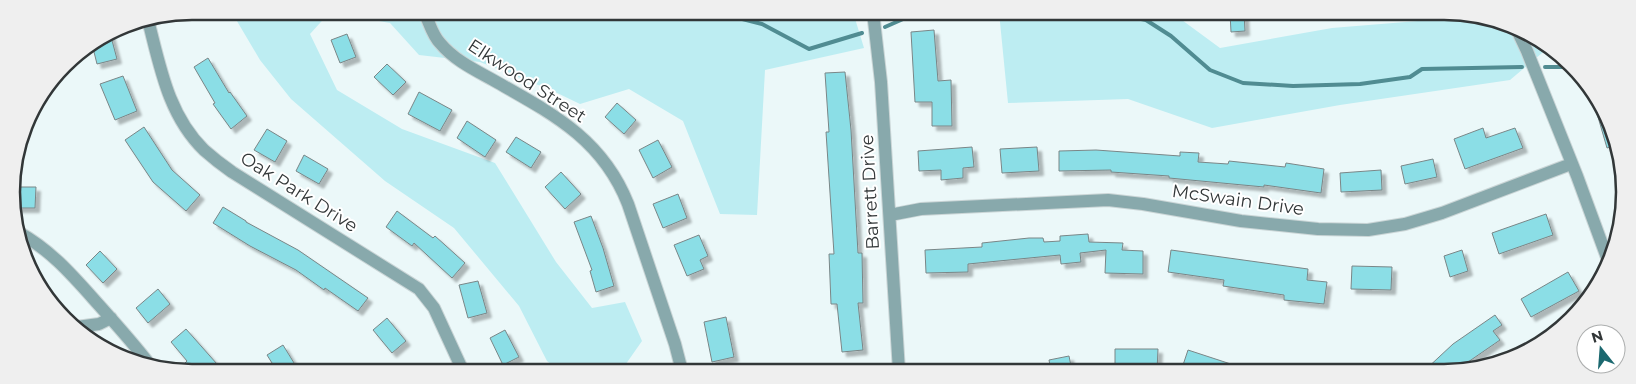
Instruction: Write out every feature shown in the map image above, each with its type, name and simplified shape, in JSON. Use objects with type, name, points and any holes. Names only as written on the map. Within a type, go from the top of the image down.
[{"type":"street","name":"Elkwood Street","points":[[428,20],[435,36],[446,50],[465,64],[540,107],[567,125],[584,138],[607,163],[623,189],[680,364]]},
{"type":"street","name":"Barrett Drive","points":[[873,20],[881,82],[898,364]]},
{"type":"street","name":"Oak Park Drive","points":[[150,25],[170,99],[187,131],[203,149],[232,172],[419,289],[434,308],[460,364]]},
{"type":"street","points":[[1521,39],[1605,252]]},
{"type":"street","name":"McSwain Drive","points":[[890,215],[921,209],[1108,200],[1143,204],[1241,221],[1318,229],[1368,230],[1406,224],[1442,213],[1571,164]]},
{"type":"street","points":[[26,238],[53,256],[111,318],[143,357]]},
{"type":"street","points":[[85,326],[99,324],[111,318]]},
{"type":"shaded area","points":[[236,20],[323,20],[310,34],[337,90],[402,129],[495,163],[556,262],[592,308],[625,302],[642,341],[626,364],[551,364],[547,361],[519,306],[454,228],[385,181],[291,99],[260,60]]},
{"type":"shaded area","points":[[374,20],[855,20],[864,48],[765,70],[757,215],[720,214],[683,121],[629,89],[580,104],[551,90],[480,62],[419,55],[390,23]]},
{"type":"shaded area","points":[[1000,20],[1182,20],[1220,48],[1332,28],[1430,20],[1466,21],[1510,33],[1543,52],[1510,80],[1340,105],[1212,128],[1128,99],[1008,103]]},
{"type":"building","points":[[1230,20],[1244,20],[1245,31],[1231,32]]},
{"type":"building","points":[[934,30],[938,81],[951,80],[952,126],[932,126],[932,102],[915,102],[911,32]]},
{"type":"building","points":[[347,34],[356,57],[340,63],[331,40]]},
{"type":"building","points":[[112,40],[117,59],[97,64],[94,51]]},
{"type":"building","points":[[208,58],[229,93],[247,116],[231,129],[213,104],[215,103],[194,67]]},
{"type":"building","points":[[387,64],[406,82],[393,95],[374,77]]},
{"type":"building","points":[[845,72],[851,130],[858,253],[862,253],[863,303],[858,303],[863,350],[842,352],[837,304],[831,304],[829,254],[834,254],[826,132],[829,132],[825,73]]},
{"type":"building","points":[[123,76],[137,111],[115,120],[100,84]]},
{"type":"building","points":[[419,92],[452,110],[440,131],[408,114]]},
{"type":"building","points":[[617,103],[636,120],[624,134],[605,117]]},
{"type":"building","points":[[1598,117],[1607,137],[1610,147],[1607,148]]},
{"type":"building","points":[[467,121],[496,140],[485,157],[457,138]]},
{"type":"building","points":[[144,127],[172,170],[200,195],[186,211],[153,182],[125,140]]},
{"type":"building","points":[[1483,128],[1486,138],[1515,128],[1523,148],[1465,169],[1454,139]]},
{"type":"building","points":[[267,129],[287,141],[275,162],[254,150]]},
{"type":"building","points":[[516,137],[541,152],[531,168],[506,152]]},
{"type":"building","points":[[658,140],[672,167],[653,178],[639,150]]},
{"type":"building","points":[[972,147],[974,167],[963,168],[963,178],[941,180],[941,170],[919,171],[918,151]]},
{"type":"building","points":[[1037,147],[1039,171],[1002,173],[1000,149]]},
{"type":"building","points":[[1096,150],[1180,156],[1180,152],[1199,153],[1198,162],[1228,164],[1229,161],[1285,167],[1286,163],[1324,169],[1321,193],[1264,185],[1264,187],[1169,178],[1169,176],[1111,172],[1111,170],[1059,171],[1059,151]]},
{"type":"building","points":[[304,155],[328,169],[319,184],[296,171]]},
{"type":"building","points":[[1433,159],[1437,177],[1405,184],[1401,166]]},
{"type":"building","points":[[1381,170],[1382,190],[1341,192],[1340,173]]},
{"type":"building","points":[[561,172],[581,194],[565,209],[545,187]]},
{"type":"building","points":[[20,187],[36,187],[35,208],[21,208]]},
{"type":"building","points":[[678,194],[687,218],[663,228],[653,204]]},
{"type":"building","points":[[223,207],[246,222],[298,250],[368,298],[358,311],[296,270],[250,246],[213,223]]},
{"type":"building","points":[[397,211],[433,238],[435,236],[465,263],[452,278],[414,243],[412,246],[386,227]]},
{"type":"building","points":[[1546,214],[1553,235],[1499,254],[1492,233]]},
{"type":"building","points":[[591,216],[614,286],[596,292],[590,271],[592,270],[574,222]]},
{"type":"building","points":[[1088,234],[1089,242],[1123,243],[1122,250],[1143,251],[1143,274],[1105,273],[1106,250],[1080,253],[1081,262],[1061,264],[1060,255],[968,264],[968,272],[926,273],[925,250],[982,247],[982,243],[1029,238],[1043,238],[1044,242],[1060,241],[1060,236]]},
{"type":"building","points":[[699,235],[708,256],[700,260],[704,269],[687,276],[674,245]]},
{"type":"building","points":[[1171,250],[1308,269],[1307,280],[1327,282],[1324,304],[1284,300],[1284,295],[1223,286],[1224,280],[1168,272]]},
{"type":"building","points":[[1462,250],[1468,271],[1450,277],[1444,256]]},
{"type":"building","points":[[100,251],[117,269],[103,283],[86,265]]},
{"type":"building","points":[[1352,266],[1392,267],[1391,290],[1351,289]]},
{"type":"building","points":[[1568,272],[1579,291],[1531,317],[1521,299]]},
{"type":"building","points":[[478,281],[487,313],[468,318],[459,285]]},
{"type":"building","points":[[158,289],[170,304],[148,323],[136,308]]},
{"type":"building","points":[[1495,315],[1502,325],[1493,331],[1500,340],[1467,363],[1432,364],[1453,344]]},
{"type":"building","points":[[726,317],[734,357],[712,362],[704,322]]},
{"type":"building","points":[[387,318],[406,341],[392,353],[373,330]]},
{"type":"building","points":[[186,329],[217,364],[184,364],[187,361],[171,342]]},
{"type":"building","points":[[505,330],[519,357],[503,364],[490,338]]},
{"type":"building","points":[[283,345],[295,364],[273,364],[267,355]]},
{"type":"building","points":[[1115,349],[1158,349],[1157,364],[1115,364]]},
{"type":"building","points":[[1188,350],[1231,364],[1183,364]]},
{"type":"building","points":[[1069,356],[1071,364],[1050,364],[1049,360]]},
{"type":"waterway","points":[[746,20],[762,24],[809,49],[862,33]]},
{"type":"waterway","points":[[885,27],[901,20]]},
{"type":"waterway","points":[[1146,20],[1171,36],[1210,70],[1243,83],[1293,86],[1360,84],[1410,77],[1422,69],[1522,67]]},
{"type":"waterway","points":[[1545,67],[1561,67]]}]
